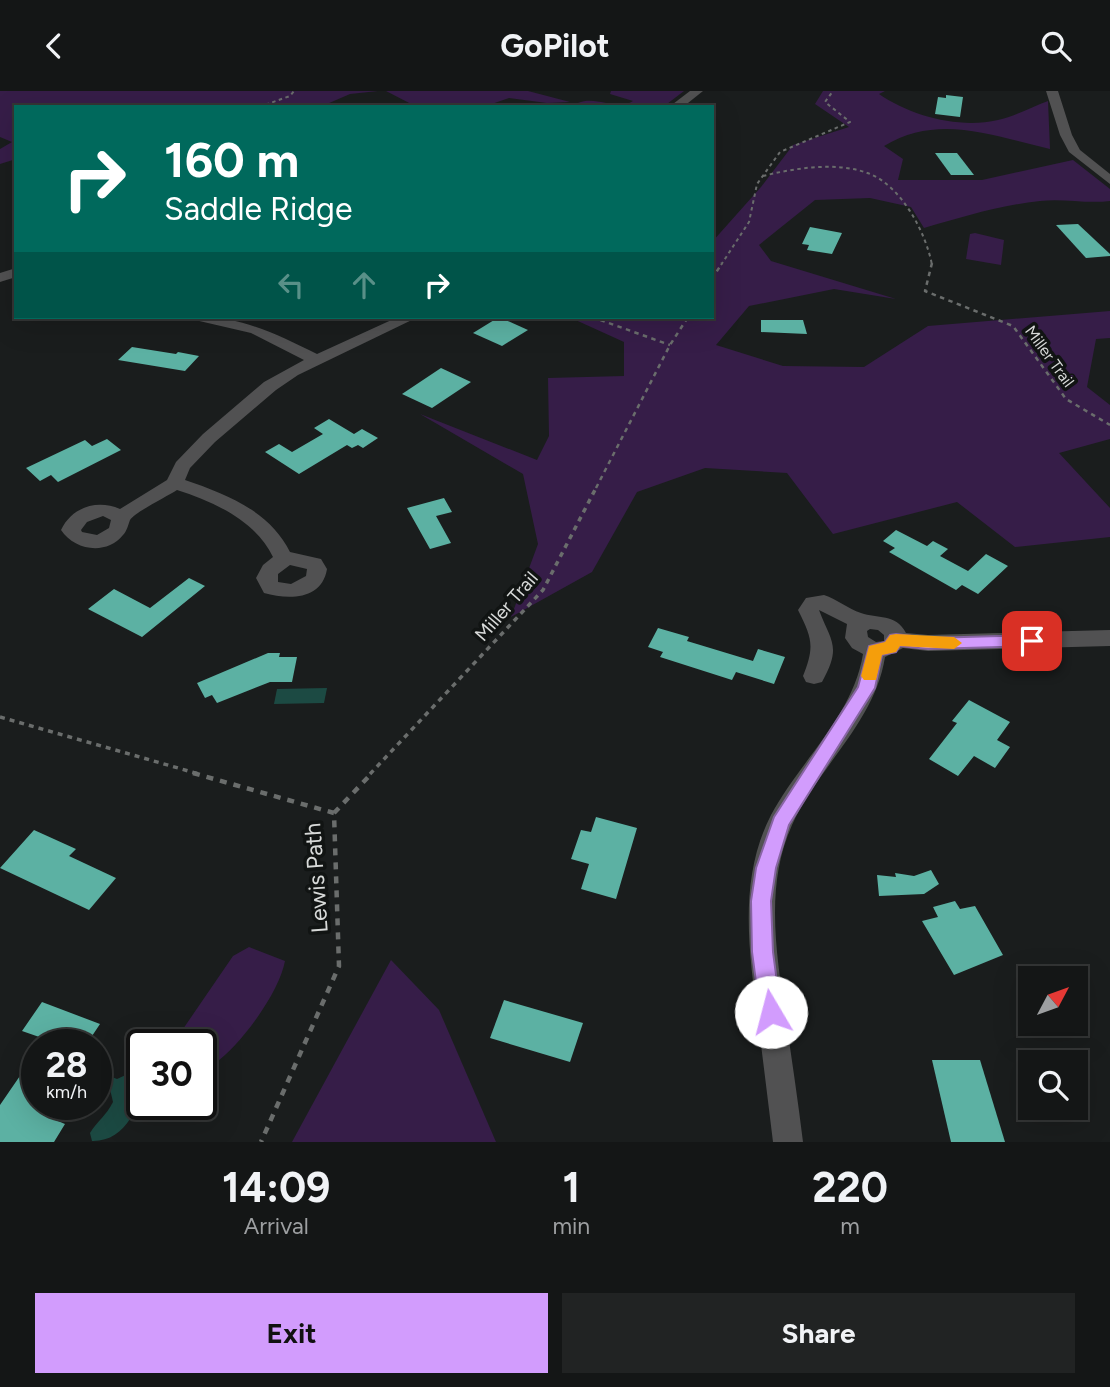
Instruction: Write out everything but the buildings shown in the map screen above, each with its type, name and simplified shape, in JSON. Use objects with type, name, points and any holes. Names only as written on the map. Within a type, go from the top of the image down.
[{"type":"street","points":[[678,105],[698,91]]},
{"type":"street","points":[[1052,91],[1074,152],[1110,180]]},
{"type":"street","points":[[209,319],[264,332],[318,361]]},
{"type":"street","points":[[121,517],[175,483],[182,466],[251,400],[292,372],[406,319]]},
{"type":"street","points":[[175,483],[215,497],[247,516],[275,539],[284,560]]},
{"type":"street","points":[[814,676],[825,651],[822,638],[808,610],[813,603],[824,602],[861,623],[856,627],[856,638],[860,643],[886,645],[1110,638]]},
{"type":"street","points":[[788,1142],[762,952],[761,901],[766,868],[781,823],[866,688],[886,645]]},
{"type":"path","points":[[265,105],[290,96],[294,91]]},
{"type":"path","points":[[714,276],[749,222],[757,184],[780,152],[850,122],[825,102],[833,91]]},
{"type":"path","name":"Miller Trail","points":[[763,176],[799,169],[841,170],[869,174],[883,181],[907,209],[922,236],[932,265],[925,291],[1013,326],[1066,399],[1110,425]]},
{"type":"path","points":[[598,319],[670,345]]},
{"type":"path","name":"Miller Trail","points":[[334,813],[543,590],[670,345],[687,319]]},
{"type":"path","name":"Lewis Path","points":[[0,717],[334,813],[339,966],[261,1142]]},
{"type":"shaded area","points":[[0,91],[378,91],[350,94],[325,105],[14,105],[14,160],[0,164],[0,149],[12,142],[0,137]]},
{"type":"shaded area","points":[[386,91],[528,91],[570,102],[547,103],[509,98],[489,105],[413,105]]},
{"type":"shaded area","points":[[611,91],[684,91],[666,105],[620,105],[633,101],[610,94]]},
{"type":"shaded area","points":[[823,91],[885,91],[879,94],[906,109],[936,119],[967,123],[1004,118],[1048,101],[1050,149],[966,130],[945,129],[905,136],[884,146],[903,159],[898,180],[982,180],[1073,160],[1110,189],[1110,201],[1049,200],[1025,203],[924,228],[911,207],[870,198],[815,200],[759,245],[771,261],[896,299],[834,289],[749,306],[716,345],[783,366],[864,367],[928,326],[1110,311],[1110,338],[1096,339],[1087,387],[1110,405],[1110,439],[1059,453],[1110,508],[1110,537],[1015,547],[957,502],[833,534],[787,473],[705,468],[637,492],[592,572],[511,617],[538,544],[523,474],[420,414],[537,460],[549,436],[548,378],[624,376],[624,342],[573,319],[714,319],[714,240],[761,187],[793,145],[849,127],[815,104]]},
{"type":"shaded area","points":[[592,101],[620,105],[578,103]]},
{"type":"shaded area","points":[[970,234],[1004,240],[1001,265],[966,259]]},
{"type":"shaded area","points":[[327,688],[324,703],[274,704],[277,689]]},
{"type":"shaded area","points":[[249,947],[285,961],[267,1003],[236,1044],[217,1062],[217,1029],[183,1029],[233,956]]},
{"type":"shaded area","points":[[391,960],[439,1010],[496,1142],[292,1142]]},
{"type":"shaded area","points":[[126,1075],[126,1120],[129,1120],[114,1135],[104,1140],[92,1141],[90,1133],[100,1120],[112,1120],[112,1077],[117,1079]]},
{"type":"slow traffic","points":[[870,676],[875,650],[890,648],[896,640],[954,643]]},
{"type":"route","points":[[771,1012],[762,952],[761,901],[766,868],[781,823],[866,688],[875,650],[890,648],[896,640],[928,643],[1032,641]]}]
